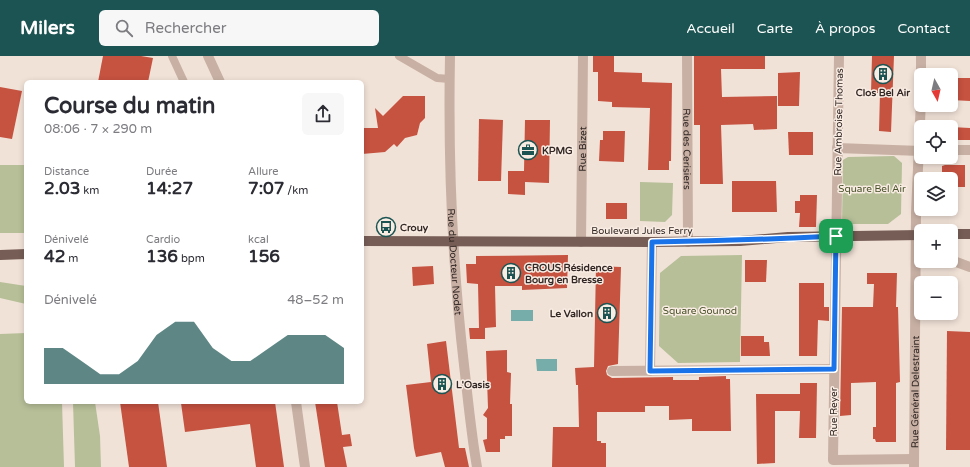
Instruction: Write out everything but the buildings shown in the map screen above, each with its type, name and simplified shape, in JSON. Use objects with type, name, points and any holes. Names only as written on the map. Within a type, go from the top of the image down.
[{"type":"main road","points":[[958,234],[970,234]]},
{"type":"main road","name":"Boulevard Jules Ferry","points":[[364,241],[688,242],[740,241],[788,237],[914,235]]},
{"type":"main road","points":[[0,255],[24,254]]},
{"type":"street","points":[[208,56],[219,80]]},
{"type":"street","name":"Rue du Docteur Nodet","points":[[450,56],[452,242],[459,323],[473,445],[478,467]]},
{"type":"street","name":"Rue Bizet","points":[[581,242],[583,56]]},
{"type":"street","name":"Rue des Cerisiers","points":[[687,56],[688,242]]},
{"type":"street","name":"Rue Ambroise Thomas","points":[[836,236],[839,56]]},
{"type":"street","points":[[921,56],[921,68]]},
{"type":"street","points":[[838,148],[914,151]]},
{"type":"street","points":[[958,150],[970,150]]},
{"type":"street","name":"Rue Général Delestraint","points":[[919,224],[920,164]]},
{"type":"street","name":"Rue Reyer","points":[[836,236],[833,460],[914,463]]},
{"type":"street","points":[[650,371],[652,242]]},
{"type":"street","points":[[958,263],[970,267]]},
{"type":"street","name":"Rue Général Delestraint","points":[[914,463],[918,268]]},
{"type":"street","points":[[612,371],[834,369]]},
{"type":"street","points":[[296,404],[306,467]]},
{"type":"lane","points":[[172,56],[183,80]]},
{"type":"lane","points":[[399,56],[437,78],[450,79]]},
{"type":"green space","name":"Square Bel Air","points":[[894,156],[902,163],[901,214],[888,224],[842,224],[843,160],[848,157]]},
{"type":"green space","points":[[0,165],[24,165],[24,233],[0,233]]},
{"type":"green space","points":[[640,182],[673,183],[672,215],[665,222],[640,221]]},
{"type":"green space","name":"Square Gounod","points":[[742,255],[740,362],[678,363],[659,346],[660,273],[681,256]]},
{"type":"green space","points":[[0,282],[24,286],[24,304],[0,298]]},
{"type":"green space","points":[[24,333],[24,404],[62,404],[64,467],[0,467],[0,334]]},
{"type":"green space","points":[[73,404],[95,404],[100,436],[101,467],[75,467]]},
{"type":"water","points":[[511,310],[533,310],[533,321],[511,321]]},
{"type":"water","points":[[536,359],[557,359],[557,371],[537,371]]},
{"type":"place","name":"Clos Bel Air","points":[[883,74]]},
{"type":"place","name":"KPMG","points":[[528,150]]},
{"type":"place","name":"Crouy","points":[[386,227]]},
{"type":"place","name":"CROUS Résidence Bourg en Bresse","points":[[511,273]]},
{"type":"place","name":"Le Vallon","points":[[607,313]]},
{"type":"place","name":"L'Oasis","points":[[442,384]]},
{"type":"route","points":[[836,236],[834,369],[650,371],[652,242],[740,241],[788,237],[807,238],[836,236]]}]
